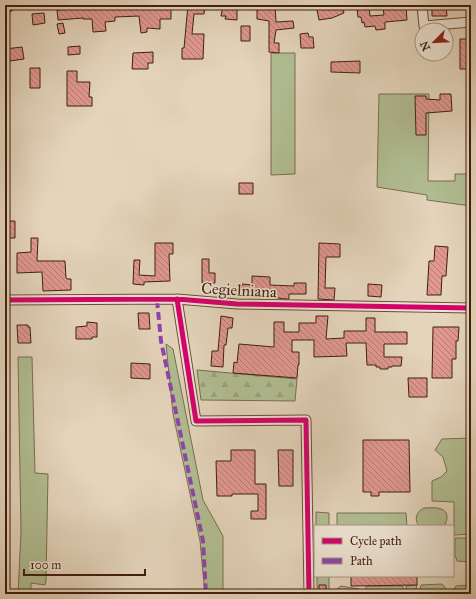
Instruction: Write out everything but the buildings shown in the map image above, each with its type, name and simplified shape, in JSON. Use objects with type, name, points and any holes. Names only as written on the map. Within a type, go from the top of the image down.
[{"type":"street","points":[[422,5],[424,26],[471,22]]},
{"type":"street","name":"Cegielniana","points":[[5,300],[177,300],[267,305],[471,308]]},
{"type":"street","points":[[177,300],[196,421],[306,420],[309,594]]},
{"type":"green space","points":[[271,53],[295,53],[295,174],[271,175]]},
{"type":"green space","points":[[379,94],[429,94],[428,181],[455,181],[455,174],[471,174],[471,206],[427,200],[427,195],[377,187]]},
{"type":"green space","points":[[166,344],[173,349],[203,500],[223,536],[223,594],[205,594],[200,541],[173,414]]},
{"type":"green space","points":[[18,357],[32,357],[35,473],[48,474],[46,581],[45,585],[31,583],[31,594],[18,594],[21,532]]},
{"type":"green space","points":[[197,370],[297,379],[295,401],[201,400]]},
{"type":"green space","points":[[471,438],[471,534],[454,535],[454,502],[432,501],[432,481],[441,477],[447,471],[443,457],[435,450],[442,439]]},
{"type":"green space","points":[[424,508],[437,508],[444,510],[447,514],[446,522],[444,525],[419,525],[416,518],[419,512]]},
{"type":"green space","points":[[316,512],[329,513],[329,525],[316,525]]},
{"type":"green space","points":[[337,513],[406,513],[407,525],[337,525]]},
{"type":"green space","points":[[455,538],[471,538],[471,562],[457,561],[455,555]]},
{"type":"green space","points":[[317,577],[329,577],[329,593],[317,594]]},
{"type":"green space","points":[[442,584],[447,590],[446,594],[419,594],[421,585]]},
{"type":"green space","points":[[417,585],[415,594],[406,594],[406,586]]},
{"type":"green space","points":[[471,585],[471,594],[454,593],[456,586]]},
{"type":"green space","points":[[341,586],[359,589],[358,594],[338,594],[337,589]]},
{"type":"green space","points":[[366,586],[403,586],[403,594],[366,594]]},
{"type":"marked path","points":[[157,300],[161,341],[203,541],[206,594]]},
{"type":"cycle path","points":[[177,299],[196,421],[306,420],[309,594]]},
{"type":"cycle path","points":[[5,300],[177,299],[237,304],[471,308]]}]
